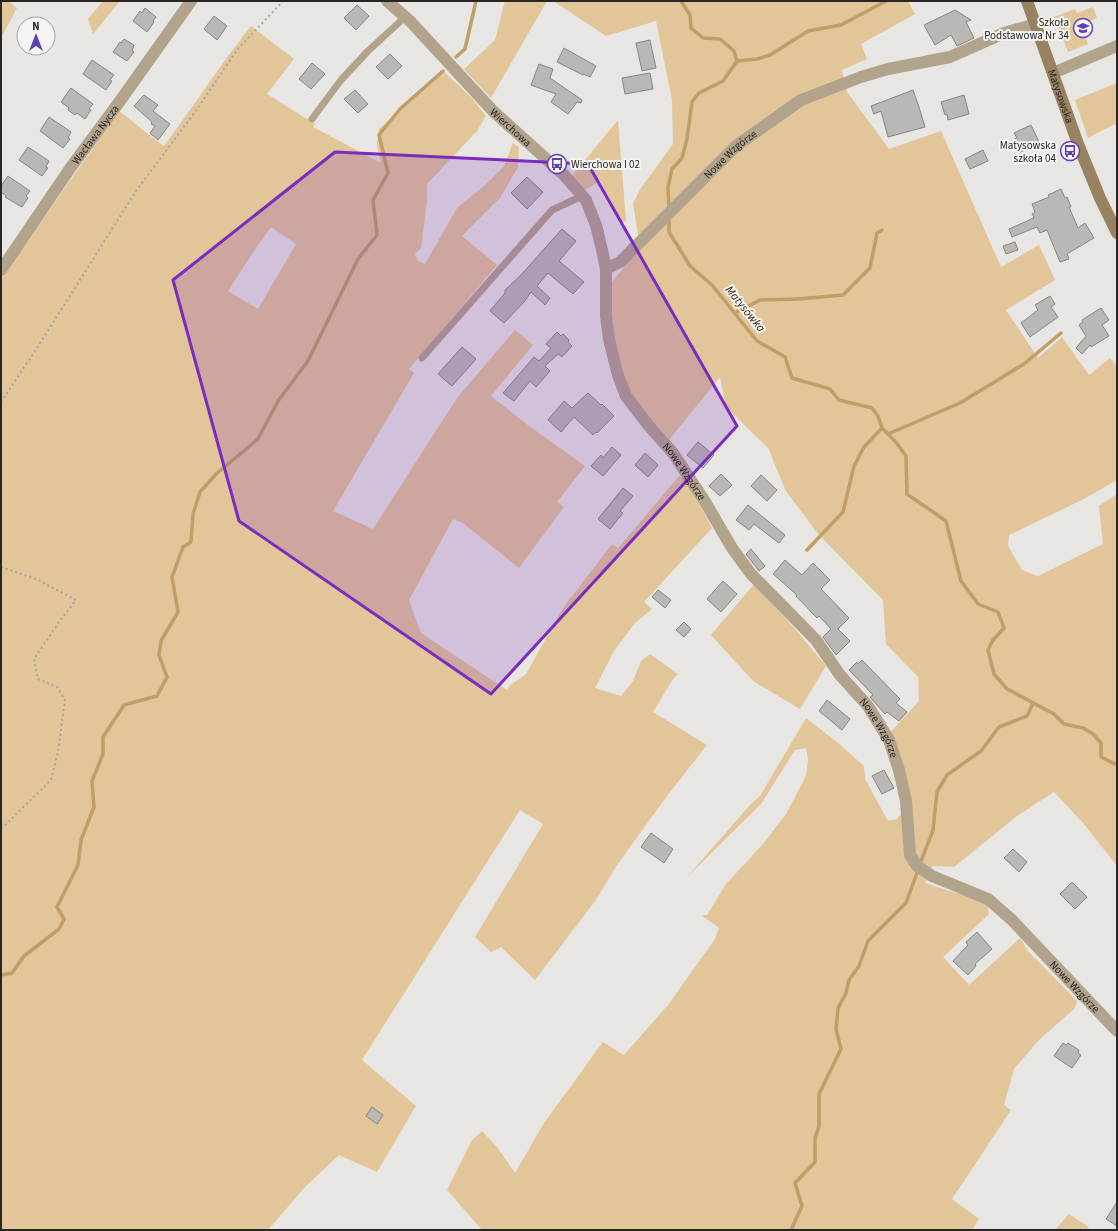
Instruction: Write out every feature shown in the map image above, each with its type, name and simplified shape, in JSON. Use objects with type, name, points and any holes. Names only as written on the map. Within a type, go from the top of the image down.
[{"type":"street","name":"Wacława Nycza","points":[[1,270],[71,167],[191,1]]},
{"type":"street","name":"Wierchowa","points":[[387,1],[405,17],[493,111],[564,175],[586,200],[596,226],[606,269]]},
{"type":"street","name":"Matysowska","points":[[1027,1],[1078,144],[1100,198],[1117,233]]},
{"type":"street","name":"Nowe Wzgórze","points":[[1036,24],[1004,33],[950,56],[888,69],[861,77],[801,100],[736,146],[620,262],[606,269],[606,316],[609,339],[618,375],[626,396],[649,426],[674,453],[732,548],[751,574],[816,640],[840,675],[868,706],[889,740],[899,770],[906,801],[910,855],[917,866],[932,876],[988,899],[1012,920],[1117,1031]]},
{"type":"street","points":[[1053,73],[1117,46]]},
{"type":"lane","points":[[312,119],[341,80],[368,51],[405,17]]},
{"type":"lane","points":[[422,358],[552,210],[582,196]]},
{"type":"path","points":[[1,402],[37,348],[136,191],[195,112],[237,50],[283,1]]},
{"type":"path","points":[[1,567],[36,579],[76,600],[34,659],[38,679],[57,687],[65,700],[58,752],[52,780],[1,829]]},
{"type":"highlighted area","points":[[335,152],[588,164],[737,426],[491,694],[239,521],[173,280]]},
{"type":"shaded area","points":[[1,1],[8,1],[17,8],[1,38]]},
{"type":"shaded area","points":[[103,1],[120,1],[93,34],[88,19]]},
{"type":"shaded area","points":[[505,1],[547,1],[491,98],[464,69],[495,40]]},
{"type":"shaded area","points":[[553,1],[908,1],[915,14],[861,44],[867,59],[842,70],[847,92],[889,149],[941,131],[1001,267],[1039,245],[1055,280],[1006,310],[1038,358],[1062,337],[1089,375],[1110,358],[1117,366],[1117,480],[1084,499],[1009,535],[1008,546],[1022,570],[1038,576],[1103,544],[1099,506],[1117,494],[1117,866],[1084,824],[1054,792],[1017,816],[954,867],[933,866],[925,883],[987,903],[989,914],[943,957],[969,985],[1020,938],[1028,951],[1077,1001],[1075,1008],[1039,1040],[1014,1069],[1004,1105],[1011,1110],[952,1199],[979,1219],[972,1230],[482,1230],[447,1190],[472,1140],[482,1131],[497,1147],[515,1173],[544,1123],[603,1042],[624,1055],[668,1005],[715,939],[719,928],[701,915],[707,915],[726,884],[763,844],[786,814],[806,776],[808,760],[806,748],[795,750],[761,804],[687,877],[750,805],[760,796],[806,718],[864,766],[865,779],[888,821],[897,819],[912,801],[902,761],[889,734],[919,701],[918,677],[886,644],[883,600],[818,534],[786,491],[769,449],[726,407],[720,377],[669,440],[633,397],[627,384],[613,331],[610,304],[612,282],[640,247],[633,203],[641,188],[673,144],[672,100],[656,21],[606,36]]},
{"type":"shaded area","points":[[1093,7],[1097,18],[1080,25],[1088,44],[1068,52],[1054,17],[1075,9],[1077,13]]},
{"type":"shaded area","points":[[251,26],[294,59],[267,94],[315,123],[313,127],[381,163],[377,145],[379,129],[443,71],[471,97],[486,116],[477,131],[427,184],[427,201],[421,248],[415,254],[418,261],[425,264],[457,208],[485,185],[504,166],[513,143],[519,147],[518,167],[500,198],[462,236],[497,265],[409,369],[414,373],[333,511],[373,529],[457,398],[515,330],[533,345],[491,396],[525,423],[585,466],[557,502],[564,507],[519,568],[463,523],[453,519],[409,600],[421,633],[507,690],[509,686],[526,674],[563,608],[612,544],[618,548],[680,475],[690,487],[712,528],[644,602],[652,609],[635,623],[614,651],[595,688],[621,696],[633,681],[641,661],[650,654],[678,674],[673,679],[653,712],[707,745],[667,796],[617,865],[596,900],[535,980],[501,947],[491,952],[475,937],[543,824],[520,810],[362,1060],[416,1106],[377,1172],[339,1155],[305,1187],[268,1230],[1,1230],[1,279],[119,111],[164,146]],"holes":[[[271,227],[296,244],[258,309],[228,291]]]},
{"type":"shaded area","points":[[1117,83],[1117,123],[1088,138],[1075,100]]},
{"type":"shaded area","points":[[618,120],[626,221],[620,223],[613,205],[600,181],[585,190],[571,177]]},
{"type":"shaded area","points":[[754,584],[826,666],[800,709],[753,681],[711,635]]},
{"type":"shaded area","points":[[1069,1214],[1089,1227],[1086,1230],[1055,1230]]},
{"type":"building","points":[[357,5],[369,16],[356,30],[344,18]]},
{"type":"building","points":[[145,8],[156,17],[147,32],[133,21],[140,11],[142,13]]},
{"type":"building","points":[[955,10],[971,20],[966,22],[974,38],[957,46],[951,35],[935,45],[924,25]]},
{"type":"building","points":[[214,16],[227,26],[217,40],[204,29]]},
{"type":"building","points":[[124,39],[134,45],[132,51],[134,52],[127,61],[113,52]]},
{"type":"building","points":[[650,40],[656,68],[642,71],[636,43]]},
{"type":"building","points":[[564,48],[596,66],[590,77],[557,62]]},
{"type":"building","points":[[390,54],[402,66],[388,79],[376,67]]},
{"type":"building","points":[[92,60],[114,75],[106,90],[83,74]]},
{"type":"building","points":[[312,63],[325,74],[311,89],[299,79]]},
{"type":"building","points":[[539,64],[553,69],[550,78],[582,100],[581,103],[577,102],[568,114],[551,102],[556,94],[531,85]]},
{"type":"building","points":[[650,73],[653,89],[625,94],[622,78]]},
{"type":"building","points":[[71,88],[93,104],[85,119],[77,113],[75,115],[61,102]]},
{"type":"building","points":[[355,90],[368,104],[358,113],[344,99]]},
{"type":"building","points":[[913,90],[925,127],[888,137],[881,111],[874,114],[871,106]]},
{"type":"building","points":[[144,95],[158,105],[153,111],[170,124],[158,140],[150,133],[155,126],[151,124],[152,122],[134,106]]},
{"type":"building","points":[[964,95],[969,114],[948,120],[947,114],[945,115],[941,102]]},
{"type":"building","points":[[49,117],[71,132],[68,138],[70,139],[63,148],[40,131]]},
{"type":"building","points":[[1031,125],[1040,144],[1020,152],[1014,139],[1017,138],[1014,133]]},
{"type":"building","points":[[28,147],[49,161],[46,167],[48,168],[42,176],[19,160]]},
{"type":"building","points":[[983,150],[988,161],[970,169],[965,159]]},
{"type":"building","points":[[8,176],[30,191],[26,196],[28,198],[22,207],[5,197],[6,196],[1,192],[1,186]]},
{"type":"building","points":[[527,177],[543,192],[527,209],[511,193]]},
{"type":"building","points":[[1061,189],[1065,198],[1067,197],[1071,207],[1069,207],[1078,228],[1085,223],[1094,238],[1067,254],[1069,259],[1060,262],[1047,230],[1040,233],[1037,227],[1012,237],[1009,229],[1034,218],[1032,214],[1035,212],[1032,204],[1049,197],[1048,195]]},
{"type":"building","points":[[562,229],[576,241],[559,261],[584,282],[573,294],[548,273],[537,286],[550,298],[545,305],[531,292],[524,302],[504,323],[490,311],[505,293],[505,290],[521,275]]},
{"type":"building","points":[[1015,242],[1018,250],[1006,254],[1003,246]]},
{"type":"building","points":[[1050,296],[1055,304],[1051,307],[1058,317],[1030,337],[1021,323],[1038,310],[1035,305]]},
{"type":"building","points":[[1101,308],[1109,320],[1102,325],[1109,336],[1091,347],[1090,345],[1082,354],[1076,348],[1086,336],[1079,325],[1083,322],[1082,320]]},
{"type":"building","points":[[557,332],[561,336],[563,334],[572,346],[562,357],[558,354],[545,366],[550,371],[536,387],[530,381],[514,401],[503,393],[534,357],[539,361],[551,348],[546,344]]},
{"type":"building","points":[[462,347],[476,359],[452,386],[438,374]]},
{"type":"building","points":[[588,393],[614,416],[597,433],[596,432],[593,435],[574,417],[561,432],[548,420],[564,401],[572,408]]},
{"type":"building","points":[[698,442],[714,455],[703,468],[687,455]]},
{"type":"building","points":[[612,447],[621,455],[603,476],[591,466],[601,455],[603,458]]},
{"type":"building","points":[[645,453],[658,465],[648,477],[635,465]]},
{"type":"building","points":[[721,474],[732,485],[720,496],[709,486]]},
{"type":"building","points":[[761,475],[777,490],[767,501],[751,486]]},
{"type":"building","points":[[623,488],[633,496],[620,511],[623,513],[610,529],[598,519]]},
{"type":"building","points":[[748,505],[785,535],[779,543],[754,524],[749,530],[736,520]]},
{"type":"building","points":[[751,549],[765,566],[759,571],[746,554]]},
{"type":"building","points":[[785,560],[802,575],[813,563],[830,580],[821,589],[849,618],[838,629],[850,641],[836,655],[823,637],[831,629],[819,616],[817,618],[796,596],[797,595],[773,574]]},
{"type":"building","points":[[723,581],[737,594],[721,612],[707,599]]},
{"type":"building","points":[[658,590],[671,600],[665,608],[652,597]]},
{"type":"building","points":[[684,622],[691,629],[684,637],[676,630]]},
{"type":"building","points":[[862,660],[900,699],[896,703],[907,712],[899,721],[887,712],[885,714],[870,697],[873,695],[849,670],[857,662],[858,664]]},
{"type":"building","points":[[827,700],[850,719],[842,730],[819,711]]},
{"type":"building","points":[[884,770],[894,788],[882,794],[872,776]]},
{"type":"building","points":[[651,833],[673,849],[664,863],[641,847]]},
{"type":"building","points":[[1013,849],[1027,862],[1019,872],[1004,858]]},
{"type":"building","points":[[1072,882],[1087,897],[1075,909],[1060,894]]},
{"type":"building","points":[[977,932],[992,949],[975,964],[976,966],[968,975],[953,961],[968,945],[966,942]]},
{"type":"building","points":[[1063,1043],[1066,1045],[1068,1043],[1079,1050],[1078,1053],[1081,1055],[1072,1068],[1054,1056]]},
{"type":"building","points":[[372,1107],[383,1115],[377,1124],[366,1116]]},
{"type":"building","points":[[1117,1202],[1117,1226],[1106,1219]]},
{"type":"waterway","points":[[456,57],[465,49],[476,1]]},
{"type":"waterway","name":"Matysówka","points":[[669,208],[668,187],[672,169],[682,158],[687,139],[692,102],[699,93],[723,81],[737,61],[734,51],[720,39],[703,38],[691,28],[690,15],[681,1]]},
{"type":"waterway","points":[[737,61],[757,59],[770,55],[808,31],[841,25],[886,1]]},
{"type":"waterway","points":[[1,975],[12,973],[24,956],[59,929],[64,919],[57,907],[78,865],[81,840],[94,807],[92,781],[103,754],[103,737],[124,705],[157,696],[167,677],[159,655],[161,641],[178,612],[172,577],[183,547],[191,542],[193,514],[200,492],[216,474],[258,439],[278,401],[308,361],[358,259],[377,235],[373,200],[388,173],[379,135],[400,109],[443,71]]},
{"type":"waterway","name":"Matysówka","points":[[669,218],[669,232],[690,266],[712,285],[757,341],[785,357],[792,378],[830,389],[839,400],[872,408],[878,416],[882,428],[895,441],[906,456],[907,494],[946,521],[961,581],[978,604],[998,612],[1004,628],[993,640],[988,650],[994,674],[1007,689],[1054,714],[1064,724],[1083,728],[1093,734],[1101,743],[1101,757],[1117,765]]},
{"type":"waterway","points":[[735,313],[760,300],[798,299],[843,295],[870,268],[877,233],[882,230]]},
{"type":"waterway","points":[[888,434],[960,403],[1024,364],[1061,333]]},
{"type":"waterway","points":[[807,550],[843,512],[854,466],[864,447],[882,428]]},
{"type":"waterway","points":[[920,864],[933,830],[937,792],[947,775],[981,751],[999,727],[1027,716],[1033,703]]},
{"type":"waterway","points":[[791,1230],[802,1206],[795,1183],[815,1162],[815,1138],[819,1126],[819,1094],[841,1049],[836,1029],[838,1008],[846,993],[849,980],[859,966],[868,941],[906,903],[918,870]]},
{"type":"place","name":"Szkoła Podstawowa Nr 34","points":[[1083,28]]},
{"type":"place","name":"Matysowska szkoła 04","points":[[1070,151]]},
{"type":"place","name":"Wierchowa I 02","points":[[557,164]]}]
